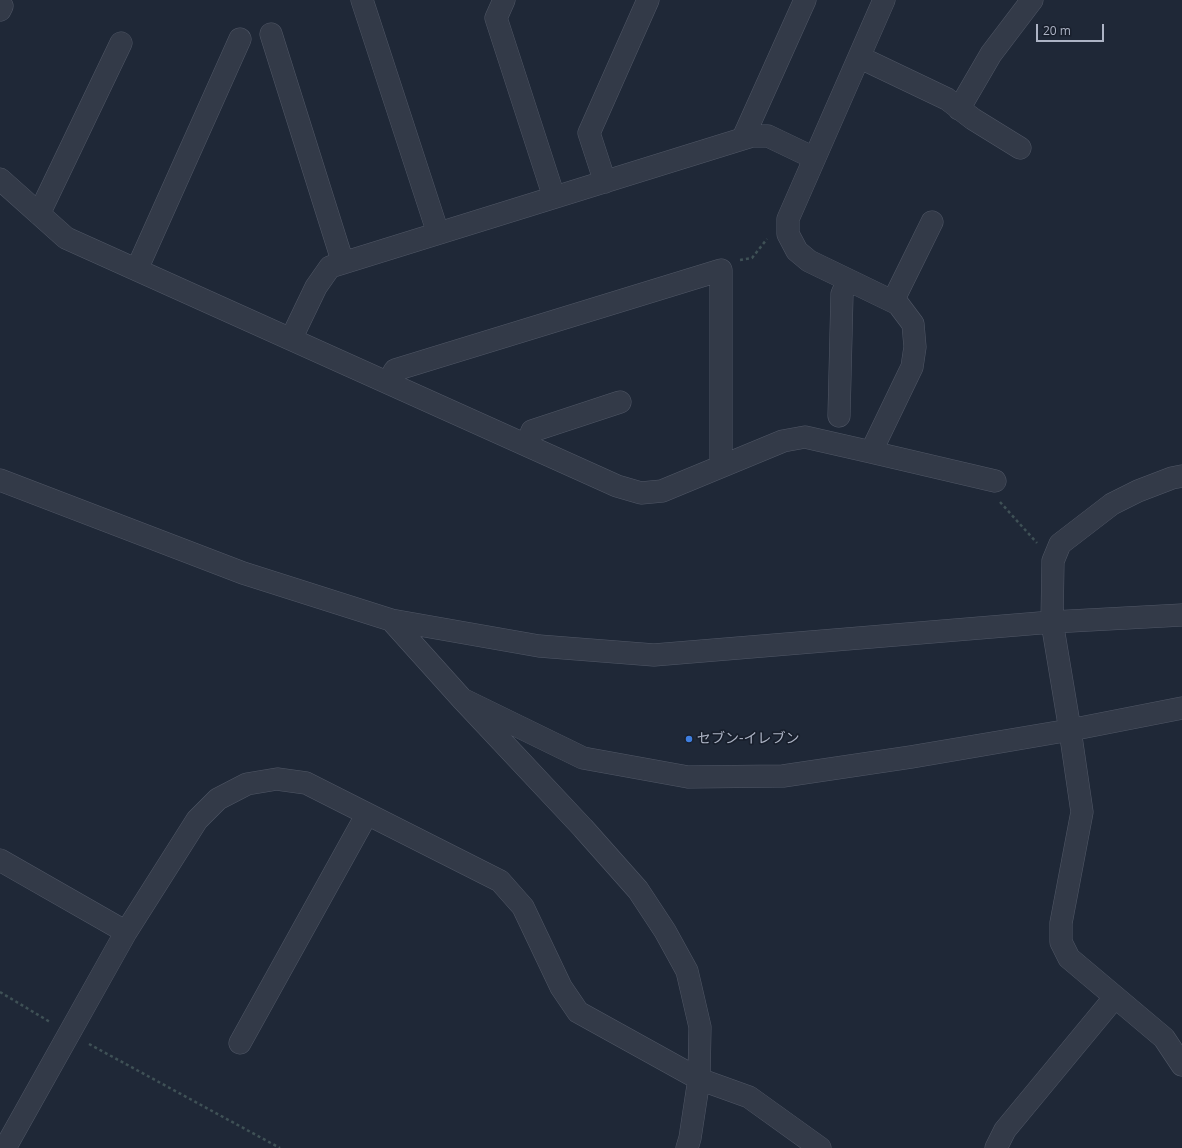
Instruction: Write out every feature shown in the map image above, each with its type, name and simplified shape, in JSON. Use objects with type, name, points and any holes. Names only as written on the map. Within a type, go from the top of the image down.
[{"type":"street","points":[[362,0],[438,233]]},
{"type":"street","points":[[504,0],[496,18],[554,197]]},
{"type":"street","points":[[605,182],[589,133],[648,0]]},
{"type":"street","points":[[743,138],[805,0]]},
{"type":"street","points":[[872,452],[912,367],[915,347],[913,324],[898,304],[809,261],[797,251],[788,234],[788,219],[884,0]]},
{"type":"street","points":[[959,109],[990,54],[1032,0]]},
{"type":"street","points":[[271,34],[343,263]]},
{"type":"street","points":[[137,269],[240,39]]},
{"type":"street","points":[[39,214],[121,43]]},
{"type":"street","points":[[859,57],[947,99],[973,120],[1020,148]]},
{"type":"street","points":[[291,339],[316,287],[330,267],[743,138],[752,136],[768,136],[814,158]]},
{"type":"street","points":[[0,179],[66,238],[618,486],[641,493],[662,491],[783,441],[805,437],[872,452],[997,491]]},
{"type":"street","points":[[893,301],[932,222]]},
{"type":"street","points":[[388,382],[395,370],[721,270],[721,466]]},
{"type":"street","points":[[839,416],[842,294],[848,280]]},
{"type":"street","points":[[526,445],[532,431],[620,402]]},
{"type":"street","points":[[1182,476],[1172,478],[1138,491],[1112,504],[1060,544],[1053,561],[1052,622],[1082,812],[1061,923],[1061,942],[1069,958],[1115,997],[1173,1037],[1182,1066]]},
{"type":"street","points":[[0,480],[243,573],[391,620],[539,646],[654,655],[1052,622],[1182,615]]},
{"type":"street","points":[[391,620],[462,699],[588,833],[638,890],[665,931],[687,971],[700,1027],[699,1079],[690,1138],[687,1148]]},
{"type":"street","points":[[462,699],[583,758],[688,777],[783,776],[912,757],[1070,730],[1182,708]]},
{"type":"street","points":[[4,1148],[68,1032],[126,932],[197,820],[218,800],[247,784],[277,779],[306,783],[500,881],[523,907],[561,987],[578,1012],[699,1079],[749,1097],[820,1148]]},
{"type":"street","points":[[240,1043],[367,814]]},
{"type":"street","points":[[0,860],[126,932]]},
{"type":"street","points":[[996,1148],[1005,1130],[1115,997]]},
{"type":"path","points":[[721,270],[731,262],[752,258],[775,228],[788,228]]},
{"type":"path","points":[[997,491],[1053,561]]},
{"type":"path","points":[[0,992],[68,1032],[280,1148]]},
{"type":"place","name":"セブン-イレブン","points":[[689,739]]}]
